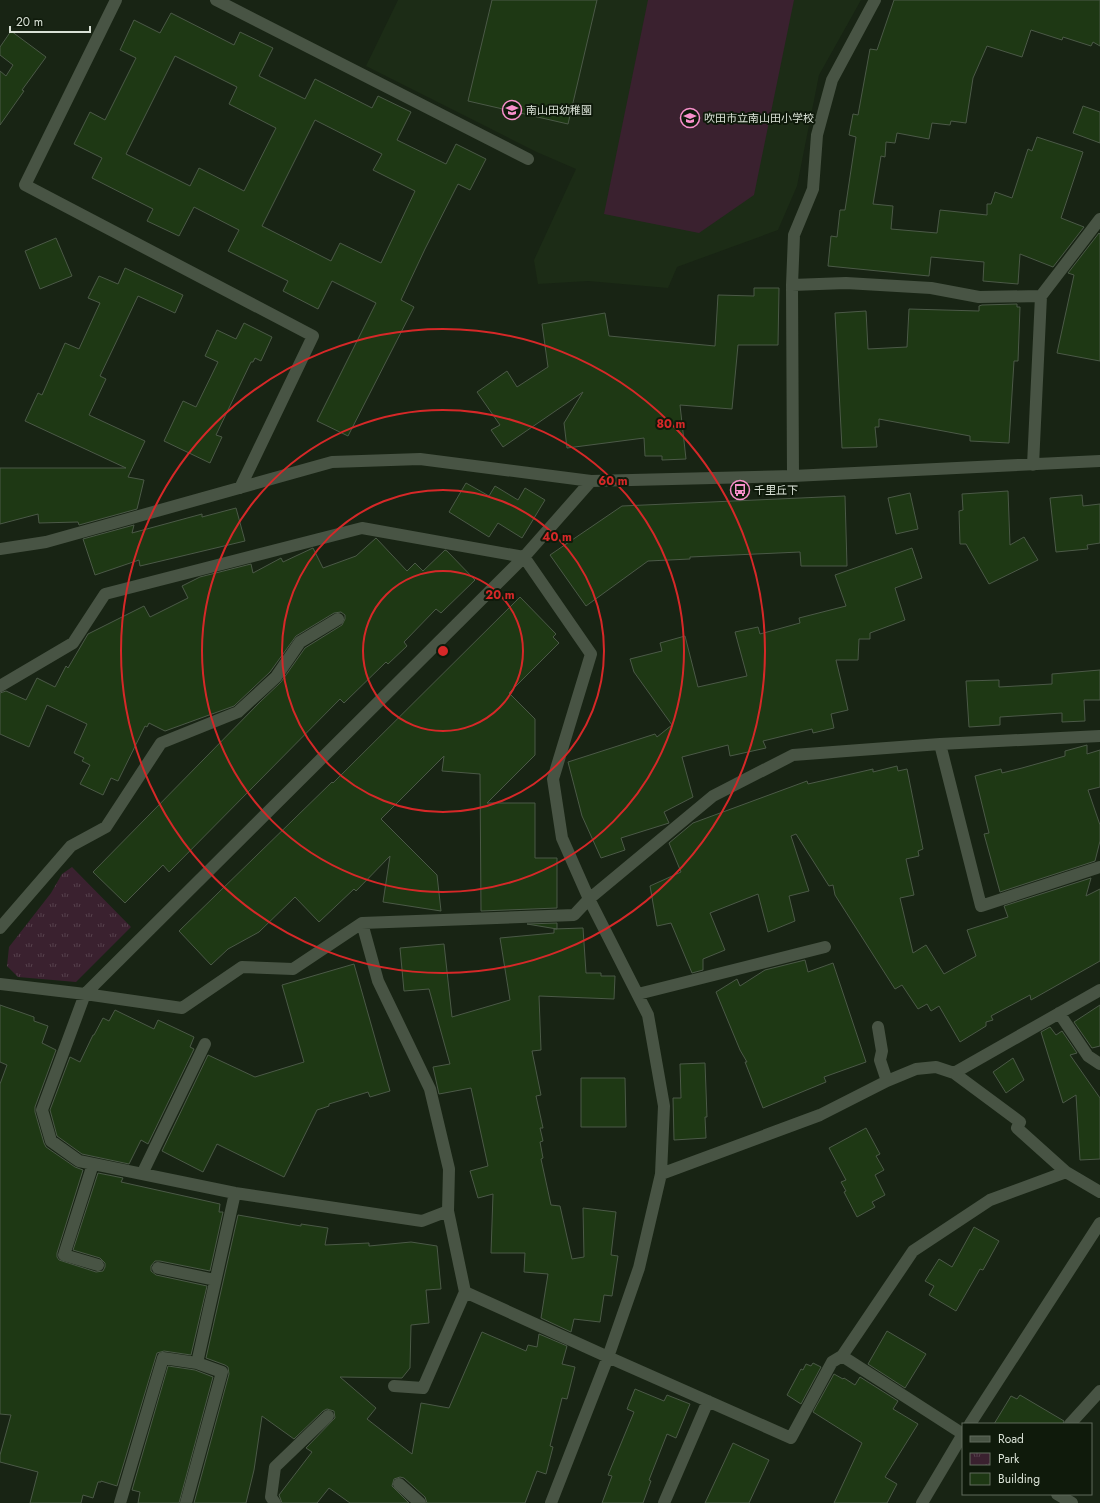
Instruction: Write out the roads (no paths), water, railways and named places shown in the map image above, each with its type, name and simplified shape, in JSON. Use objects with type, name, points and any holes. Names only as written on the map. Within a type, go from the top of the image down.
[{"type":"street","points":[[116,0],[25,186],[314,336],[240,488]]},
{"type":"street","points":[[216,0],[528,159]]},
{"type":"street","points":[[793,476],[792,285],[794,235],[813,189],[817,135],[832,80],[875,0]]},
{"type":"street","points":[[1033,466],[1042,296],[1100,219]]},
{"type":"street","points":[[792,285],[846,282],[931,288],[979,297],[1042,296]]},
{"type":"street","points":[[0,549],[46,542],[332,462],[420,458],[591,480],[793,476],[1033,466],[1100,461]]},
{"type":"street","points":[[448,1211],[422,1221],[235,1193],[79,1161],[51,1141],[42,1110],[85,994],[524,557],[591,480]]},
{"type":"street","points":[[0,686],[72,643],[104,594],[362,528],[524,557],[591,654],[553,779],[562,838],[589,899],[648,1015],[664,1106],[661,1174],[639,1268],[608,1358],[551,1503]]},
{"type":"street","points":[[0,928],[71,846],[106,827],[161,743],[238,712],[276,677],[300,642],[338,619]]},
{"type":"street","points":[[0,984],[182,1008],[242,967],[293,969],[362,923],[574,915],[589,899],[713,796],[793,755],[940,744],[1100,736]]},
{"type":"street","points":[[940,744],[981,906],[1100,867]]},
{"type":"street","points":[[362,923],[378,981],[430,1089],[449,1169],[448,1211],[465,1292],[424,1388],[394,1386]]},
{"type":"street","points":[[638,994],[825,947]]},
{"type":"street","points":[[954,1073],[1100,990]]},
{"type":"street","points":[[1059,1013],[1088,1056],[1100,1064]]},
{"type":"street","points":[[878,1027],[882,1051],[880,1060],[887,1081]]},
{"type":"street","points":[[142,1174],[205,1044]]},
{"type":"street","points":[[661,1174],[820,1115],[887,1081],[916,1069],[936,1067],[954,1073],[1020,1122],[1017,1128],[1066,1172],[1100,1192]]},
{"type":"street","points":[[93,1164],[64,1255],[98,1265]]},
{"type":"street","points":[[465,1292],[608,1358],[791,1438],[832,1362],[842,1356],[913,1251],[990,1200],[1066,1172]]},
{"type":"street","points":[[197,1363],[235,1193]]},
{"type":"street","points":[[971,1423],[1100,1223]]},
{"type":"street","points":[[158,1268],[215,1280]]},
{"type":"street","points":[[842,1356],[962,1433]]},
{"type":"street","points":[[120,1503],[163,1358],[197,1363],[222,1372],[186,1503]]},
{"type":"street","points":[[1071,1423],[1100,1391]]},
{"type":"street","points":[[664,1503],[708,1401]]},
{"type":"street","points":[[275,1503],[271,1497],[275,1467],[328,1416]]},
{"type":"street","points":[[922,1503],[962,1436]]},
{"type":"street","points":[[399,1484],[420,1503]]},
{"type":"street","points":[[1059,1495],[1072,1503]]},
{"type":"place","name":"南山田幼稚園","points":[[512,110]]},
{"type":"place","name":"吹田市立南山田小学校","points":[[690,118]]},
{"type":"place","name":"千里丘下","points":[[740,490]]}]
